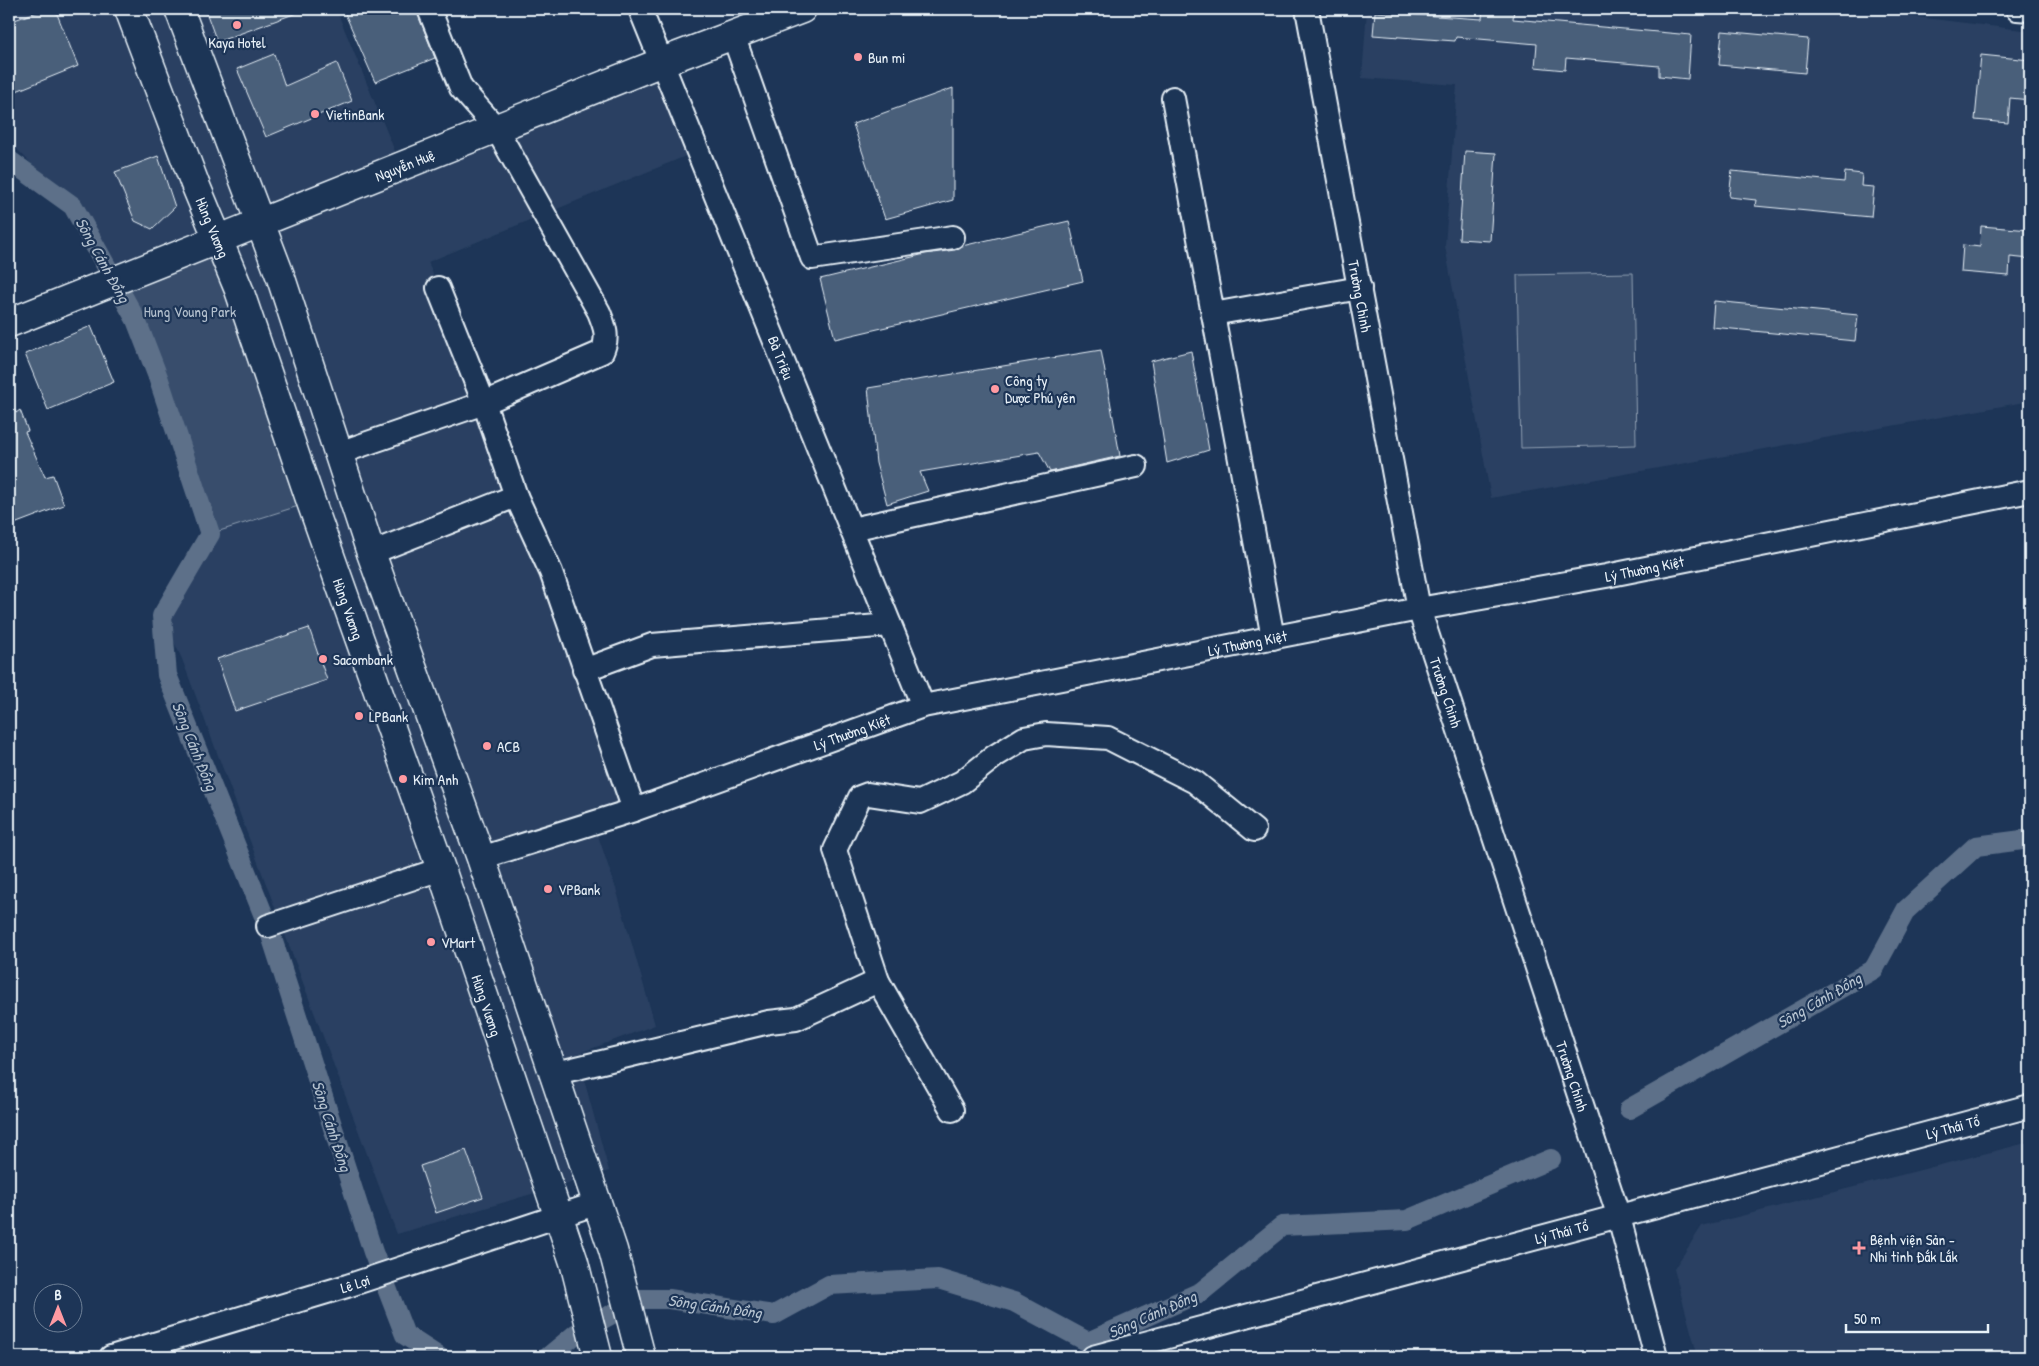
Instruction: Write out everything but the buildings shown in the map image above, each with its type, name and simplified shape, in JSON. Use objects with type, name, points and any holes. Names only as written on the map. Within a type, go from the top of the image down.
[{"type":"main road","name":"Hùng Vương","points":[[129,9],[218,241],[239,290],[441,869],[574,1262],[598,1357]]},
{"type":"main road","points":[[178,9],[281,278],[371,553],[481,858],[552,1074],[598,1203],[613,1250],[640,1355]]},
{"type":"main road","name":"Nguyễn Huệ","points":[[9,323],[662,62],[802,9]]},
{"type":"main road","points":[[334,565],[371,553]]},
{"type":"main road","points":[[441,869],[481,858]]},
{"type":"street","points":[[339,453],[484,403],[602,352],[607,341],[605,327],[599,312],[496,128],[461,88],[429,9]]},
{"type":"street","name":"Bà Triệu","points":[[640,9],[923,706]]},
{"type":"street","name":"Trường Chinh","points":[[1306,9],[1419,609],[1619,1217],[1656,1357]]},
{"type":"street","points":[[2017,9],[2030,10]]},
{"type":"street","points":[[733,35],[812,258],[952,237]]},
{"type":"street","points":[[1173,98],[1273,638]]},
{"type":"street","points":[[438,288],[484,403],[516,496],[551,572],[634,810]]},
{"type":"street","points":[[1213,314],[1360,288]]},
{"type":"street","points":[[852,529],[1136,466]]},
{"type":"street","name":"Lý Thường Kiệt","points":[[481,858],[634,810],[923,706],[1419,609],[1606,576],[2030,491]]},
{"type":"street","points":[[371,553],[516,496]]},
{"type":"street","points":[[584,670],[652,645],[890,625]]},
{"type":"street","points":[[952,1110],[878,981],[835,850],[860,797],[868,794],[920,802],[962,782],[995,756],[1024,738],[1046,734],[1108,738],[1195,782],[1254,830]]},
{"type":"street","points":[[268,926],[441,869]]},
{"type":"street","points":[[552,1074],[769,1022],[796,1019],[878,981]]},
{"type":"street","name":"Lý Thái Tổ","points":[[1093,1357],[1139,1351],[1619,1217],[2030,1106]]},
{"type":"street","name":"Lê Lợi","points":[[111,1357],[347,1286],[404,1265],[598,1203]]},
{"type":"shaded area","points":[[9,9],[336,9],[401,166],[662,62],[698,151],[428,262],[640,794],[591,815],[617,892],[655,1025],[577,1054],[609,1171],[397,1234],[182,659],[162,616],[210,534],[310,502],[112,283],[73,206],[9,141]]},
{"type":"shaded area","points":[[1367,9],[1852,9],[2030,31],[2030,401],[1491,498],[1445,246],[1457,85],[1362,78]]},
{"type":"shaded area","name":"Bệnh viện Sản - Nhi tỉnh Đắk Lắk","points":[[2030,1142],[2030,1357],[1698,1357],[1674,1269],[1702,1226]]},
{"type":"green space","name":"Hung Voung Park","points":[[218,241],[311,502],[210,534],[158,377],[136,320],[112,283]]},
{"type":"green space","points":[[1633,273],[1636,445],[1521,448],[1517,275]]},
{"type":"waterway","name":"Sông Cánh Đồng","points":[[9,160],[73,206],[136,320],[158,377],[210,534],[162,616],[167,675],[268,926],[373,1252],[405,1335],[439,1357]]},
{"type":"waterway","name":"Sông Cánh Đồng","points":[[1629,1109],[1874,969],[1906,910],[1976,846],[2030,839]]},
{"type":"waterway","name":"Sông Cánh Đồng","points":[[548,1357],[577,1333],[640,1299],[669,1299],[774,1315],[829,1285],[938,1279],[1014,1302],[1088,1342],[1201,1292],[1282,1226],[1407,1220],[1551,1159]]},
{"type":"place","name":"Kaya Hotel","points":[[237,25]]},
{"type":"place","name":"Bun mi","points":[[858,57]]},
{"type":"place","name":"VietinBank","points":[[315,114]]},
{"type":"place","name":"Công ty Dược Phú yên","points":[[995,389]]},
{"type":"place","name":"Sacombank","points":[[323,659]]},
{"type":"place","name":"LPBank","points":[[359,716]]},
{"type":"place","name":"ACB","points":[[487,746]]},
{"type":"place","name":"Kim Anh","points":[[403,779]]},
{"type":"place","name":"VPBank","points":[[548,889]]},
{"type":"place","name":"VMart","points":[[431,942]]},
{"type":"place","name":"Bệnh viện Sản - Nhi tỉnh Đắk Lắk","points":[[1859,1248]]}]
